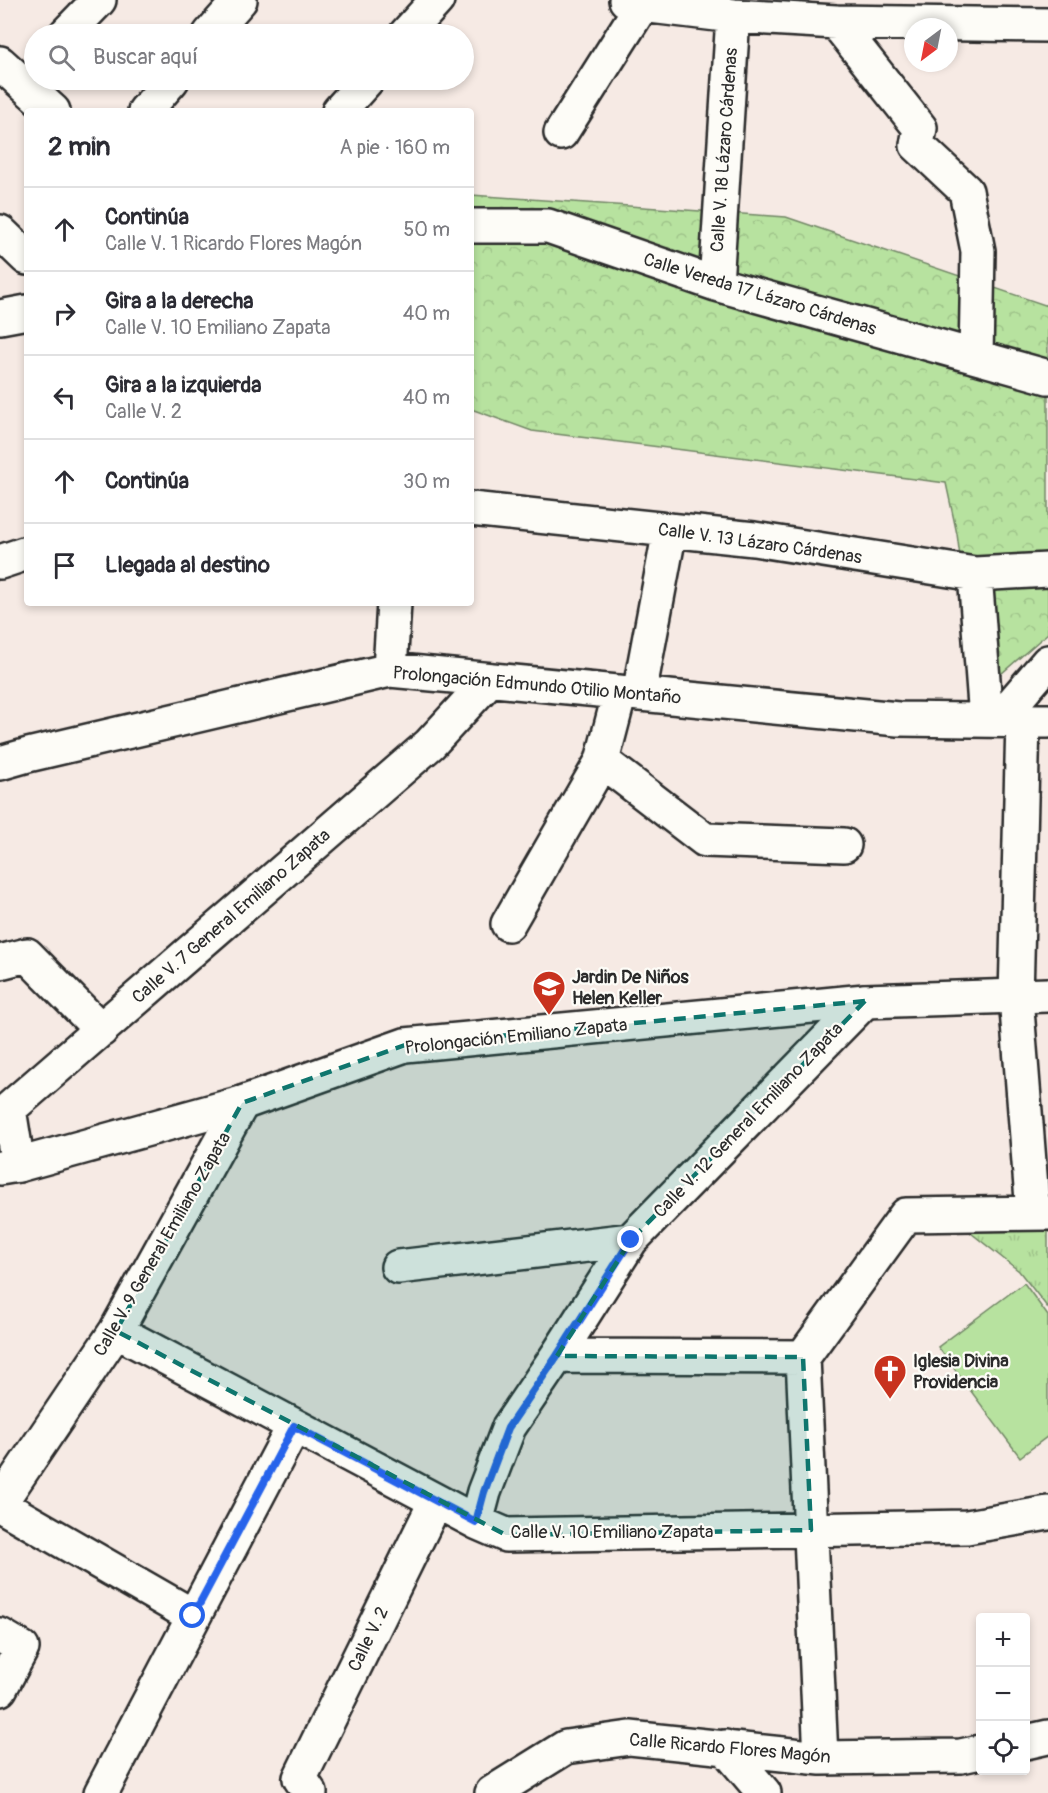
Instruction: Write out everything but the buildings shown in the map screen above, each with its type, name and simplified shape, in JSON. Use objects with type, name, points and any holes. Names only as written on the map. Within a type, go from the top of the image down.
[{"type":"street","points":[[76,24],[99,0]]},
{"type":"street","points":[[219,24],[240,0]]},
{"type":"street","points":[[415,24],[436,0]]},
{"type":"street","points":[[561,133],[634,3],[733,16],[836,22],[929,12],[1048,25]]},
{"type":"street","name":"Calle V. 18 Lázaro Cárdenas","points":[[716,284],[733,16]]},
{"type":"street","points":[[836,22],[920,128],[917,145],[966,191],[978,251],[976,357]]},
{"type":"street","points":[[35,90],[50,108]]},
{"type":"street","points":[[148,108],[163,90]]},
{"type":"street","points":[[342,108],[358,90]]},
{"type":"street","name":"Calle Vereda 17 Lázaro Cárdenas","points":[[474,226],[548,226],[716,284],[1048,377]]},
{"type":"street","points":[[0,232],[24,255]]},
{"type":"street","points":[[0,317],[24,313]]},
{"type":"street","name":"Calle V. 13 Lázaro Cárdenas","points":[[474,509],[754,539],[975,574],[1048,570]]},
{"type":"street","points":[[508,924],[602,761],[630,693],[670,530]]},
{"type":"street","points":[[0,562],[24,554]]},
{"type":"street","points":[[821,1758],[803,1357],[906,1215],[1041,1213],[1016,997],[1014,720],[975,574]]},
{"type":"street","points":[[390,669],[394,606]]},
{"type":"street","points":[[1014,720],[1048,663]]},
{"type":"street","name":"Prolongación Edmundo Otilio Montaño","points":[[0,763],[390,669],[898,718],[1014,720]]},
{"type":"street","name":"Calle V. 7 General Emiliano Zapata","points":[[9,1166],[9,1109],[430,744],[489,680]]},
{"type":"street","points":[[602,761],[705,840],[844,845]]},
{"type":"street","points":[[0,962],[27,955],[101,1029]]},
{"type":"street","name":"Prolongación Emiliano Zapata","points":[[9,1166],[242,1103],[405,1045],[865,1001],[1048,995]]},
{"type":"street","name":"Calle V. 12 General Emiliano Zapata","points":[[557,1356],[631,1240],[865,1001]]},
{"type":"street","name":"Calle V. 9 General Emiliano Zapata","points":[[0,1504],[116,1330],[242,1103]]},
{"type":"street","points":[[398,1267],[631,1240]]},
{"type":"street","name":"Calle V. 10 Emiliano Zapata","points":[[116,1330],[436,1501],[506,1535],[967,1527],[1048,1513]]},
{"type":"street","points":[[476,1522],[484,1492],[508,1428],[557,1356],[803,1357]]},
{"type":"street","points":[[101,1793],[294,1426]]},
{"type":"street","name":"Calle V. 2","points":[[305,1785],[436,1501]]},
{"type":"street","points":[[0,1504],[193,1616]]},
{"type":"street","points":[[0,1635],[22,1647],[0,1689]]},
{"type":"street","points":[[1030,1741],[1048,1737]]},
{"type":"street","name":"Calle Ricardo Flores Magón","points":[[492,1793],[566,1748],[630,1738],[821,1758],[961,1756],[976,1753]]},
{"type":"street","points":[[724,1747],[764,1793]]},
{"type":"highlighted area","points":[[865,1001],[631,1240],[557,1356],[803,1357],[811,1530],[506,1535],[116,1331],[242,1103],[405,1045]]},
{"type":"green space","points":[[474,195],[786,217],[1048,306],[1048,633],[978,694],[957,534],[946,483],[532,431],[474,410]]},
{"type":"green space","points":[[928,1199],[1048,1204],[1048,1308],[1019,1271]]},
{"type":"green space","points":[[1024,1283],[1048,1316],[1048,1436],[1020,1457],[938,1347]]},
{"type":"place","name":"Jardin De Niños Helen Keller","points":[[549,1016]]},
{"type":"place","name":"Iglesia Divina Providencia","points":[[890,1400]]},
{"type":"route","points":[[193,1616],[294,1426],[476,1522],[484,1492],[508,1428],[631,1240]]}]
